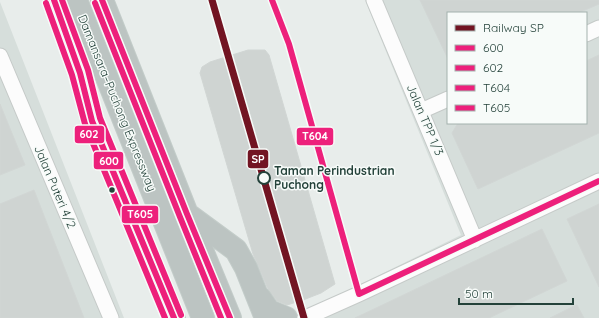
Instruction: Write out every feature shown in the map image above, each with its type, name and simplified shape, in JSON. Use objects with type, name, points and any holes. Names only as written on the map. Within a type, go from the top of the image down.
[{"type":"highway","points":[[54,0],[80,73],[92,121],[174,318]]},
{"type":"highway","name":"Damansara–Puchong Expressway","points":[[76,0],[203,318]]},
{"type":"highway","name":"Damansara–Puchong Expressway","points":[[102,0],[230,318]]},
{"type":"highway","points":[[80,73],[105,116],[166,258],[187,277]]},
{"type":"highway","points":[[187,214],[236,250],[246,268],[266,318]]},
{"type":"highway","points":[[254,289],[269,311],[286,318]]},
{"type":"street","name":"Jalan TPP 1/3","points":[[374,0],[475,240]]},
{"type":"street","points":[[587,34],[599,28]]},
{"type":"street","name":"Jalan Puteri 4/2","points":[[0,56],[111,318]]},
{"type":"street","points":[[421,111],[447,99]]},
{"type":"street","points":[[305,318],[599,181]]},
{"type":"shaded area","points":[[365,0],[599,0],[599,318],[322,318],[318,305],[461,235]]},
{"type":"shaded area","points":[[0,2],[124,318],[0,318]]},
{"type":"building","points":[[420,0],[599,0],[599,4],[580,12],[447,12],[447,57]]},
{"type":"building","name":"Taman Perindustrian Puchong","points":[[248,50],[265,50],[269,55],[335,284],[321,293],[287,305],[277,301],[268,289],[253,254],[200,73],[202,67],[210,62]]},
{"type":"building","points":[[599,55],[599,133],[478,189],[452,133],[457,124],[587,124],[587,61]]},
{"type":"building","points":[[0,104],[25,165],[0,175]]},
{"type":"building","points":[[34,190],[84,318],[0,318],[0,204]]},
{"type":"building","points":[[599,204],[599,287],[567,219]]},
{"type":"building","points":[[542,229],[567,281],[489,318],[355,318]]},
{"type":"building","points":[[577,305],[584,318],[550,318],[572,307]]},
{"type":"rail line","name":"SP","points":[[212,0],[304,318]]},
{"type":"transit line","name":"600","points":[[54,0],[80,73],[92,121],[174,318]]},
{"type":"transit line","name":"T605","points":[[62,0],[88,70],[100,118],[181,315]]},
{"type":"transit line","name":"600","points":[[102,0],[230,318]]},
{"type":"transit line","name":"T604","points":[[272,0],[289,44],[359,294],[599,181]]},
{"type":"transit line","name":"602","points":[[46,3],[72,75],[85,124],[165,318]]},
{"type":"transit line","name":"602","points":[[95,3],[221,318]]},
{"type":"place","name":"Taman Perindustrian Puchong","points":[[264,178]]}]
